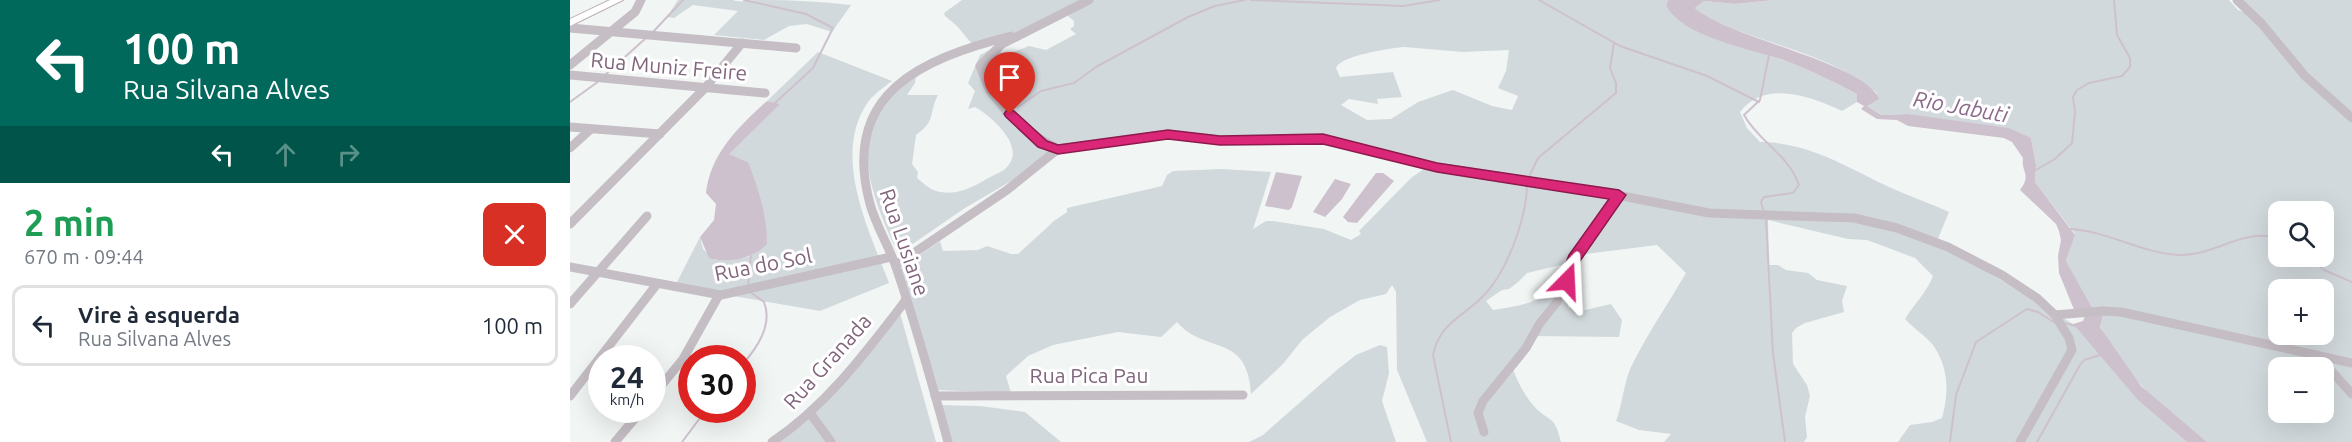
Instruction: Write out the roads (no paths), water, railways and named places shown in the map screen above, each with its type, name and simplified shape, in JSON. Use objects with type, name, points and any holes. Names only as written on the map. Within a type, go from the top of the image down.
[{"type":"street","points":[[573,20],[618,0]]},
{"type":"street","points":[[570,64],[613,32],[635,12],[640,0]]},
{"type":"street","points":[[1089,0],[1058,18],[1019,34],[986,57],[980,66],[982,77],[1001,104],[1043,144],[1058,149],[1168,134],[1220,140],[1323,139],[1437,168],[1619,195],[1709,213],[1755,216],[1837,216],[1914,233],[1991,268],[2032,294],[2055,315],[2069,338],[2072,350],[2020,442]]},
{"type":"street","points":[[2237,0],[2262,24],[2305,76],[2352,118]]},
{"type":"street","points":[[570,28],[796,48]]},
{"type":"street","name":"Rua Lusiane","points":[[948,442],[906,300],[870,204],[863,164],[864,137],[874,110],[898,82],[966,48],[1019,34]]},
{"type":"street","points":[[570,224],[705,88],[742,43]]},
{"type":"street","name":"Rua Muniz Freire","points":[[570,75],[765,93]]},
{"type":"street","points":[[570,127],[660,134]]},
{"type":"street","points":[[570,148],[591,129]]},
{"type":"street","points":[[893,261],[1007,190],[1058,149]]},
{"type":"street","points":[[1484,432],[1479,413],[1483,401],[1526,348],[1540,323],[1557,302],[1574,259],[1619,195]]},
{"type":"street","points":[[570,304],[647,216]]},
{"type":"street","name":"Rua do Sol","points":[[570,267],[719,295],[893,261]]},
{"type":"street","points":[[570,396],[657,284]]},
{"type":"street","points":[[666,379],[682,359],[719,295]]},
{"type":"street","name":"Rua Granada","points":[[772,442],[810,413],[864,353],[906,300]]},
{"type":"street","points":[[2055,315],[2114,311],[2352,363]]},
{"type":"street","points":[[2317,355],[2352,394]]},
{"type":"street","name":"Rua Pica Pau","points":[[935,396],[1243,395]]},
{"type":"street","points":[[810,413],[831,442]]},
{"type":"street","points":[[615,442],[631,423]]},
{"type":"waterway","points":[[652,33],[683,0]]},
{"type":"waterway","points":[[744,0],[806,14],[833,28],[813,68],[775,103]]},
{"type":"waterway","points":[[1018,107],[1041,91],[1074,83],[1096,67],[1188,17],[1215,6],[1245,0]]},
{"type":"waterway","points":[[1251,0],[1403,6],[1440,0]]},
{"type":"waterway","points":[[1539,0],[1620,46],[1707,76],[1758,102]]},
{"type":"waterway","points":[[2034,171],[2055,159],[2072,143],[2075,112],[2073,97],[2077,90],[2089,83],[2122,76],[2130,67],[2130,58],[2117,35],[2114,0]]},
{"type":"waterway","points":[[605,75],[646,38]]},
{"type":"waterway","points":[[1528,179],[1538,158],[1616,93],[1616,83],[1610,68],[1614,43]]},
{"type":"waterway","points":[[1758,102],[1769,55]]},
{"type":"waterway","points":[[570,102],[599,81]]},
{"type":"waterway","points":[[1758,102],[1744,115],[1750,125],[1788,165],[1799,185],[1793,193],[1764,197],[1761,202],[1764,213]]},
{"type":"waterway","points":[[1451,442],[1433,355],[1436,344],[1441,334],[1486,293],[1502,270],[1520,226],[1527,184]]},
{"type":"waterway","points":[[1766,218],[1773,353],[1785,442]]},
{"type":"waterway","points":[[2070,229],[2179,255],[2205,251],[2240,239],[2268,236]]},
{"type":"waterway","points":[[748,285],[751,255]]},
{"type":"waterway","points":[[2320,267],[2352,282]]},
{"type":"waterway","points":[[749,291],[764,302],[766,311],[765,328],[756,347]]},
{"type":"waterway","points":[[1950,442],[1956,395],[1976,342],[2027,309],[2038,312],[2055,323]]},
{"type":"waterway","points":[[2064,323],[2076,326]]},
{"type":"waterway","points":[[2037,442],[2080,365],[2084,360],[2100,355]]},
{"type":"waterway","points":[[682,442],[696,423]]},
{"type":"water label","name":"Rio Jabuti","points":[[1961,106]]}]
